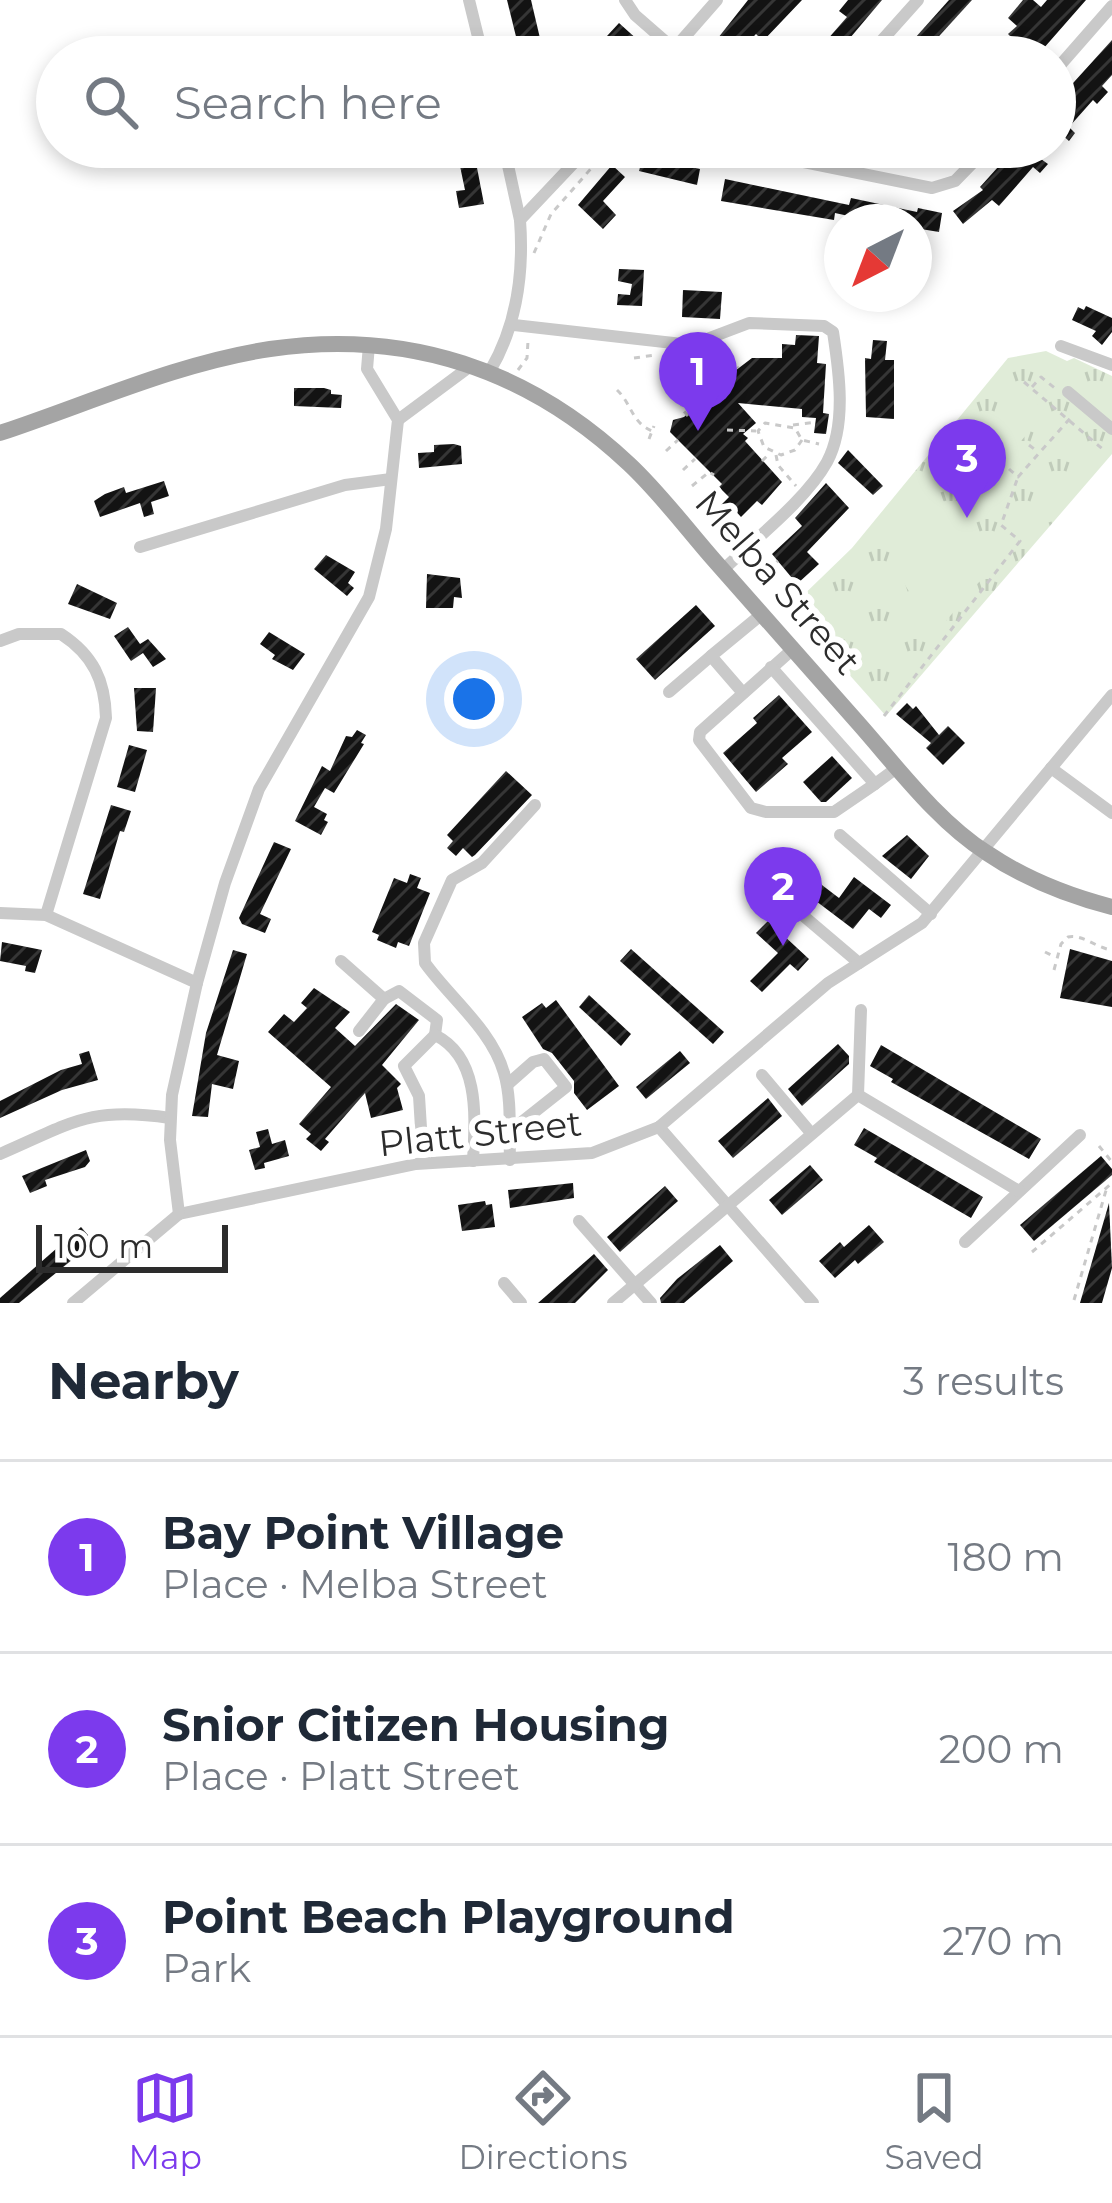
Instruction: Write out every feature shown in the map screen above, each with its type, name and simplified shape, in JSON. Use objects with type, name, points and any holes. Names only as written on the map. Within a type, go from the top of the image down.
[{"type":"main road","name":"Melba Street","points":[[0,433],[237,355],[300,346],[417,350],[490,371],[558,407],[599,438],[655,492],[898,766],[985,852],[1045,884],[1112,908]]},
{"type":"street","points":[[469,0],[478,36]]},
{"type":"street","points":[[625,0],[654,36]]},
{"type":"street","points":[[685,36],[717,0]]},
{"type":"street","points":[[886,36],[918,0]]},
{"type":"street","points":[[1076,48],[1110,12]]},
{"type":"street","points":[[490,371],[521,326],[520,220],[509,168]]},
{"type":"street","points":[[520,220],[569,168]]},
{"type":"street","points":[[849,168],[932,188],[955,181],[968,168]]},
{"type":"street","points":[[521,326],[691,345],[749,323],[824,326],[833,332],[839,374],[832,450],[826,464],[723,571]]},
{"type":"street","points":[[73,1303],[179,1214],[172,1095],[225,883],[259,789],[369,597],[386,529],[398,420],[367,369],[369,345]]},
{"type":"street","points":[[1061,346],[1112,365]]},
{"type":"street","points":[[398,420],[472,364]]},
{"type":"street","points":[[1068,392],[1112,429]]},
{"type":"street","points":[[140,547],[345,485],[392,479]]},
{"type":"street","points":[[669,692],[762,614]]},
{"type":"street","points":[[0,641],[20,634],[61,634],[92,661],[105,695],[106,718],[46,915]]},
{"type":"street","points":[[793,649],[700,732],[699,740],[751,808],[834,812],[898,766]]},
{"type":"street","points":[[711,656],[743,692]]},
{"type":"street","points":[[771,667],[874,784]]},
{"type":"street","name":"Platt Street","points":[[179,1214],[416,1164],[592,1153],[659,1127],[828,983],[932,914],[1112,695]]},
{"type":"street","points":[[1052,768],[1112,813]]},
{"type":"street","points":[[511,1160],[502,1065],[429,970],[423,950],[452,880],[482,863],[535,805]]},
{"type":"street","points":[[840,835],[932,914]]},
{"type":"street","points":[[793,907],[859,963]]},
{"type":"street","points":[[0,913],[46,915],[197,982]]},
{"type":"street","points":[[341,961],[383,999]]},
{"type":"street","points":[[358,1030],[383,999],[398,991],[437,1020],[435,1036],[404,1066],[419,1096],[422,1128]]},
{"type":"street","points":[[614,1303],[858,1095],[860,1010]]},
{"type":"street","points":[[435,1036],[447,1041],[470,1078],[473,1161]]},
{"type":"street","points":[[506,1085],[533,1062],[544,1059],[566,1087],[509,1132]]},
{"type":"street","points":[[762,1075],[811,1133]]},
{"type":"street","points":[[858,1095],[1019,1191]]},
{"type":"street","points":[[0,1154],[89,1115],[128,1112],[170,1118]]},
{"type":"street","points":[[659,1127],[813,1303]]},
{"type":"street","points":[[965,1242],[1080,1135]]},
{"type":"street","points":[[579,1221],[651,1303]]},
{"type":"street","points":[[504,1283],[520,1303]]},
{"type":"path","points":[[534,259],[538,237],[551,214],[592,168]]},
{"type":"path","points":[[516,371],[527,358],[521,326]]},
{"type":"path","points":[[714,338],[738,368]]},
{"type":"path","points":[[695,362],[684,374],[691,387],[706,397]]},
{"type":"path","points":[[1031,388],[1041,376],[1059,392],[1068,392]]},
{"type":"path","points":[[1024,382],[1106,452]]},
{"type":"path","points":[[688,416],[682,410],[682,393],[691,387]]},
{"type":"path","points":[[617,390],[630,401],[635,419],[653,428],[649,439]]},
{"type":"path","points":[[884,716],[1020,542],[1001,525],[1018,478],[1082,404]]},
{"type":"path","points":[[727,430],[758,431],[771,422],[792,427],[802,440],[832,450]]},
{"type":"path","points":[[792,427],[816,422]]},
{"type":"path","points":[[758,431],[782,471],[802,490]]},
{"type":"path","points":[[666,451],[677,440]]},
{"type":"path","points":[[763,461],[774,452],[790,453],[802,440]]},
{"type":"path","points":[[1029,445],[1039,453]]},
{"type":"path","points":[[683,470],[695,459]]},
{"type":"path","points":[[1009,469],[1018,478]]},
{"type":"path","points":[[692,487],[709,472],[714,475]]},
{"type":"path","points":[[709,521],[725,506]]},
{"type":"path","points":[[1054,970],[1064,939],[1073,935],[1112,950]]},
{"type":"path","points":[[1045,952],[1057,958]]},
{"type":"path","points":[[1099,1146],[1112,1162]]},
{"type":"path","points":[[1032,1252],[1110,1185]]},
{"type":"path","points":[[1074,1300],[1110,1185]]},
{"type":"green space","points":[[1046,351],[1112,376],[1112,454],[886,716],[790,608],[852,548],[1008,358]]},
{"type":"green space","points":[[1024,392],[1046,412],[1014,449],[991,430]]},
{"type":"green space","points":[[927,487],[1002,555],[940,628],[923,614],[890,561],[903,522]]},
{"type":"building","points":[[507,0],[531,0],[539,36],[516,36]]},
{"type":"building","points":[[748,0],[802,0],[768,36],[720,36]]},
{"type":"building","points":[[848,0],[882,0],[852,36],[830,36],[847,17],[839,11]]},
{"type":"building","points":[[949,0],[972,0],[939,36],[917,36]]},
{"type":"building","points":[[1023,0],[1033,0],[1041,7],[1047,0],[1086,0],[1054,36],[1010,36],[1017,26],[1008,18]]},
{"type":"building","points":[[619,23],[633,36],[607,36]]},
{"type":"building","points":[[1112,40],[1112,75],[1102,86],[1108,92],[1076,119],[1076,80]]},
{"type":"building","points":[[460,168],[477,168],[484,204],[459,208],[456,191],[465,190]]},
{"type":"building","points":[[609,168],[625,177],[603,201],[616,215],[603,229],[578,205]]},
{"type":"building","points":[[640,168],[700,169],[697,185]]},
{"type":"building","points":[[997,168],[1032,168],[999,206],[992,200],[963,224],[953,211],[983,190],[980,187]]},
{"type":"building","points":[[725,179],[844,204],[824,204],[824,218],[721,201]]},
{"type":"building","points":[[932,211],[942,213],[939,232],[932,231]]},
{"type":"building","points":[[619,269],[644,270],[642,306],[617,305],[618,294],[630,295],[632,284],[618,281]]},
{"type":"building","points":[[683,290],[722,292],[720,319],[682,317]]},
{"type":"building","points":[[1086,306],[1112,318],[1112,332],[1102,345],[1092,336],[1096,331],[1072,320],[1078,307],[1084,310]]},
{"type":"building","points":[[796,335],[819,336],[817,363],[826,364],[826,434],[814,433],[816,418],[802,417],[802,409],[738,403],[756,423],[743,434],[748,438],[745,441],[782,482],[762,505],[757,501],[741,517],[732,507],[715,520],[711,515],[729,497],[670,432],[673,420],[699,403],[690,393],[702,382],[693,372],[708,358],[727,377],[752,358],[782,358],[782,344],[795,345]]},
{"type":"building","points":[[873,340],[887,341],[885,360],[894,360],[894,419],[866,417],[865,358],[871,359]]},
{"type":"building","points":[[294,388],[331,390],[331,394],[342,395],[341,408],[294,406]]},
{"type":"building","points":[[434,445],[461,446],[462,464],[419,468],[418,453],[434,452]]},
{"type":"building","points":[[848,450],[883,486],[873,495],[838,463]]},
{"type":"building","points":[[164,481],[169,496],[151,502],[154,514],[144,517],[140,503],[100,517],[94,501],[105,494]]},
{"type":"building","points":[[826,483],[849,508],[807,552],[819,564],[797,584],[772,554],[802,526],[795,518]]},
{"type":"building","points":[[326,555],[355,572],[348,583],[354,588],[347,596],[314,569]]},
{"type":"building","points":[[427,574],[460,578],[462,598],[454,597],[453,608],[426,608]]},
{"type":"building","points":[[77,584],[117,603],[110,619],[68,604]]},
{"type":"building","points":[[696,605],[715,626],[655,680],[636,659]]},
{"type":"building","points":[[128,627],[140,644],[148,639],[166,659],[153,667],[143,653],[131,661],[114,636]]},
{"type":"building","points":[[269,632],[305,654],[293,670],[272,659],[275,655],[260,644]]},
{"type":"building","points":[[134,688],[156,688],[153,732],[137,731]]},
{"type":"building","points":[[779,695],[812,732],[782,758],[788,764],[756,792],[723,753],[757,723],[753,718]]},
{"type":"building","points":[[907,703],[913,709],[916,706],[939,735],[948,726],[965,743],[943,765],[926,748],[931,743],[896,714]]},
{"type":"building","points":[[357,730],[366,735],[364,744],[334,793],[325,788],[314,807],[327,814],[321,835],[295,821],[322,766],[330,771],[346,736],[352,737]]},
{"type":"building","points":[[129,745],[147,750],[135,792],[117,787]]},
{"type":"building","points":[[832,756],[852,778],[821,802],[803,782]]},
{"type":"building","points":[[506,771],[532,795],[475,855],[463,848],[456,856],[447,848],[453,841],[447,835]]},
{"type":"building","points":[[111,805],[131,811],[124,832],[120,831],[100,899],[83,894]]},
{"type":"building","points":[[907,835],[929,856],[911,879],[882,856]]},
{"type":"building","points":[[274,842],[291,849],[260,914],[271,919],[265,933],[242,924],[239,918]]},
{"type":"building","points":[[410,874],[421,878],[417,888],[430,893],[409,946],[398,942],[396,948],[377,940],[379,935],[372,932],[394,878],[407,883]]},
{"type":"building","points":[[854,877],[891,905],[881,918],[869,909],[853,929],[808,895],[818,882],[839,898]]},
{"type":"building","points":[[768,921],[809,959],[798,971],[790,964],[762,992],[750,981],[778,953],[756,933]]},
{"type":"building","points":[[2,942],[42,950],[35,973],[25,971],[26,966],[0,961]]},
{"type":"building","points":[[631,949],[724,1032],[713,1044],[620,961]]},
{"type":"building","points":[[1070,949],[1112,961],[1112,1007],[1060,998]]},
{"type":"building","points":[[233,950],[247,954],[217,1055],[239,1061],[233,1089],[212,1084],[208,1117],[192,1116],[206,1033]]},
{"type":"building","points":[[314,988],[350,1012],[335,1028],[355,1046],[396,1004],[419,1020],[382,1065],[401,1084],[397,1088],[403,1110],[371,1118],[365,1093],[325,1139],[329,1142],[321,1151],[306,1139],[311,1134],[299,1124],[331,1087],[268,1032],[284,1014],[294,1022],[307,1008],[301,1003]]},
{"type":"building","points":[[589,995],[631,1034],[621,1046],[579,1007]]},
{"type":"building","points":[[556,1000],[619,1086],[587,1110],[574,1093],[574,1081],[552,1053],[543,1049],[522,1017]]},
{"type":"building","points":[[838,1044],[849,1056],[849,1064],[802,1106],[788,1089]]},
{"type":"building","points":[[881,1045],[1041,1139],[1029,1159],[870,1066]]},
{"type":"building","points":[[89,1051],[98,1080],[62,1090],[0,1118],[0,1101],[82,1064],[79,1054]]},
{"type":"building","points":[[680,1051],[690,1063],[646,1099],[636,1087]]},
{"type":"building","points":[[768,1098],[782,1116],[733,1158],[718,1141]]},
{"type":"building","points":[[864,1128],[983,1197],[971,1218],[874,1162],[877,1158],[854,1145]]},
{"type":"building","points":[[268,1129],[272,1144],[285,1140],[289,1156],[255,1170],[249,1150],[260,1147],[256,1132]]},
{"type":"building","points":[[86,1150],[90,1161],[85,1167],[45,1180],[47,1186],[30,1193],[22,1176]]},
{"type":"building","points":[[1101,1156],[1112,1175],[1034,1241],[1020,1225]]},
{"type":"building","points":[[810,1165],[823,1180],[782,1215],[769,1200]]},
{"type":"building","points":[[573,1183],[574,1198],[510,1208],[508,1190]]},
{"type":"building","points":[[665,1186],[678,1201],[620,1252],[607,1237]]},
{"type":"building","points":[[1109,1203],[1112,1268],[1102,1303],[1080,1303]]},
{"type":"building","points":[[492,1204],[495,1227],[462,1231],[458,1205]]},
{"type":"building","points":[[869,1225],[884,1242],[835,1278],[819,1261]]},
{"type":"building","points":[[81,1227],[94,1242],[19,1303],[0,1303],[0,1298]]},
{"type":"building","points":[[720,1245],[733,1261],[684,1303],[661,1303],[660,1298],[677,1279]]},
{"type":"building","points":[[594,1254],[608,1270],[575,1303],[538,1303]]},
{"type":"place","name":"Bay Point Village","points":[[698,431]]},
{"type":"place","name":"Point Beach Playground","points":[[967,518]]},
{"type":"place","name":"Snior Citizen Housing","points":[[783,946]]}]
